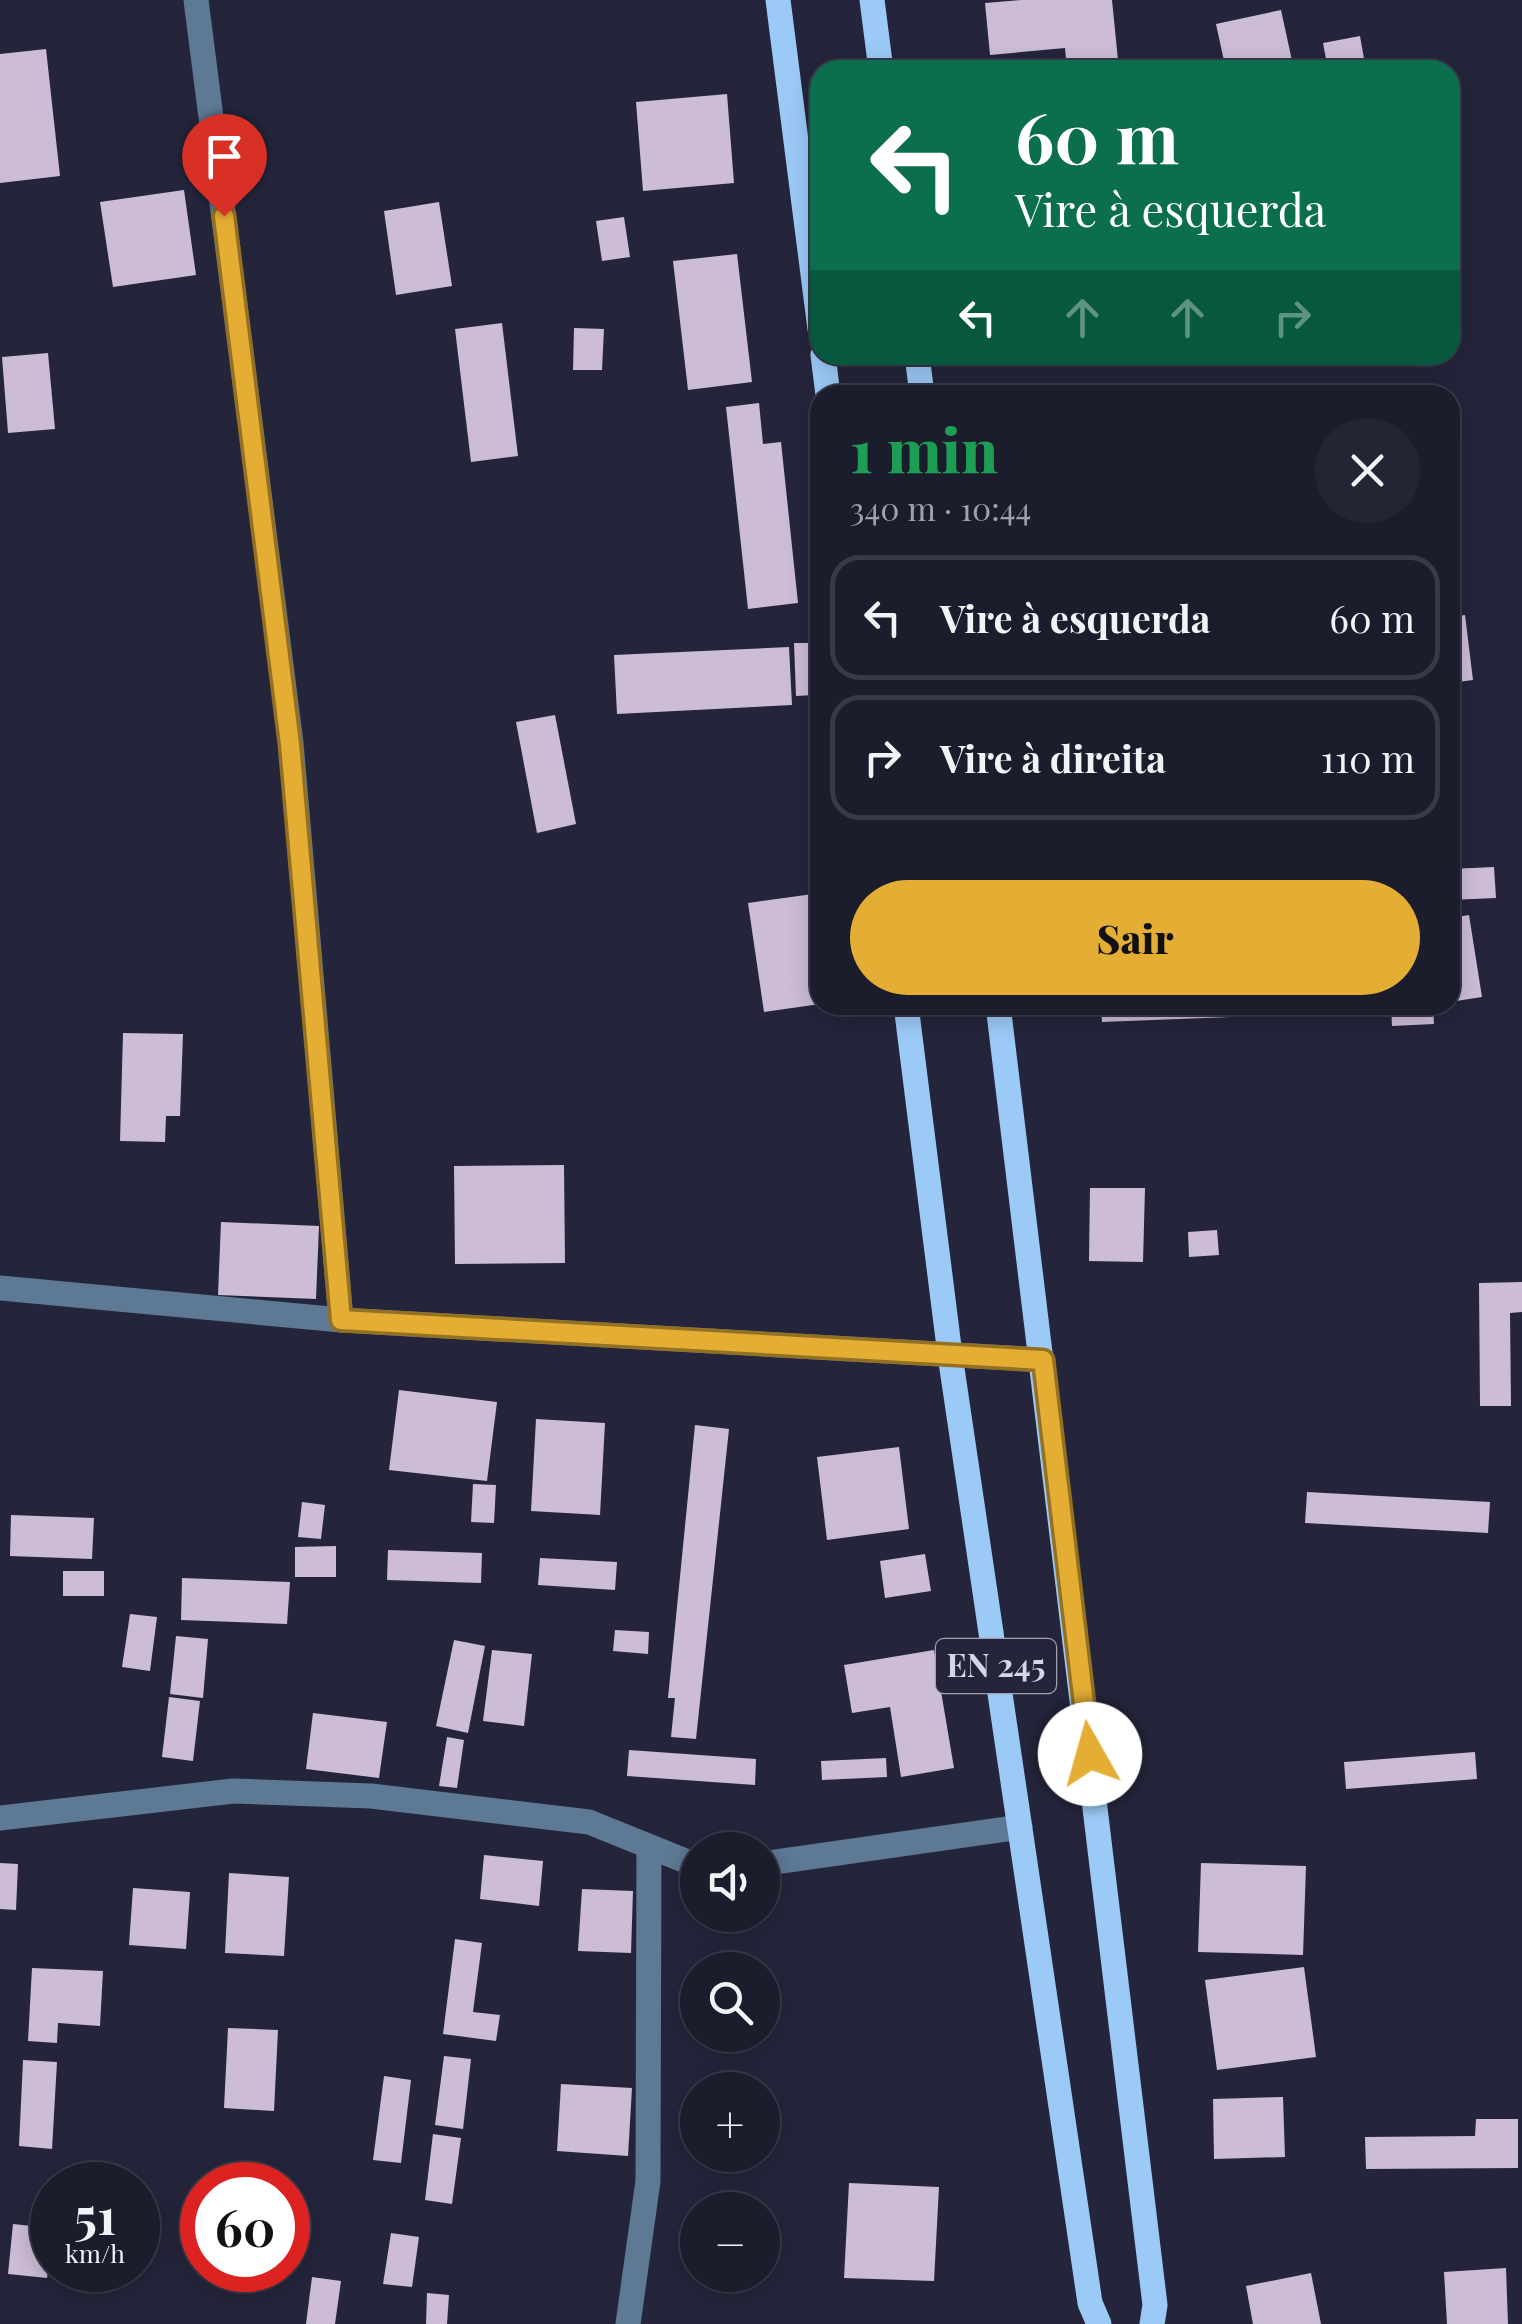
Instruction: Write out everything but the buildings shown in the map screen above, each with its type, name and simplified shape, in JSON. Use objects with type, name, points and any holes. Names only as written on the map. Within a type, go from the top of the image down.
[{"type":"main road","points":[[778,0],[810,251]]},
{"type":"main road","points":[[872,0],[880,60]]},
{"type":"main road","name":"EN 245","points":[[907,1015],[950,1355],[1090,2304],[1100,2324]]},
{"type":"main road","name":"EN 245","points":[[999,1015],[1155,2306],[1152,2324]]},
{"type":"street","points":[[196,0],[290,744],[341,1320]]},
{"type":"street","points":[[0,1288],[341,1320],[1043,1360]]},
{"type":"street","points":[[0,1818],[233,1790],[274,1790],[371,1796],[589,1822],[680,1859]]},
{"type":"street","points":[[780,1861],[1020,1828]]},
{"type":"street","points":[[628,2324],[648,2181],[650,1848]]},
{"type":"route","points":[[224,216],[290,744],[341,1320],[1043,1360],[1090,1754]]}]
